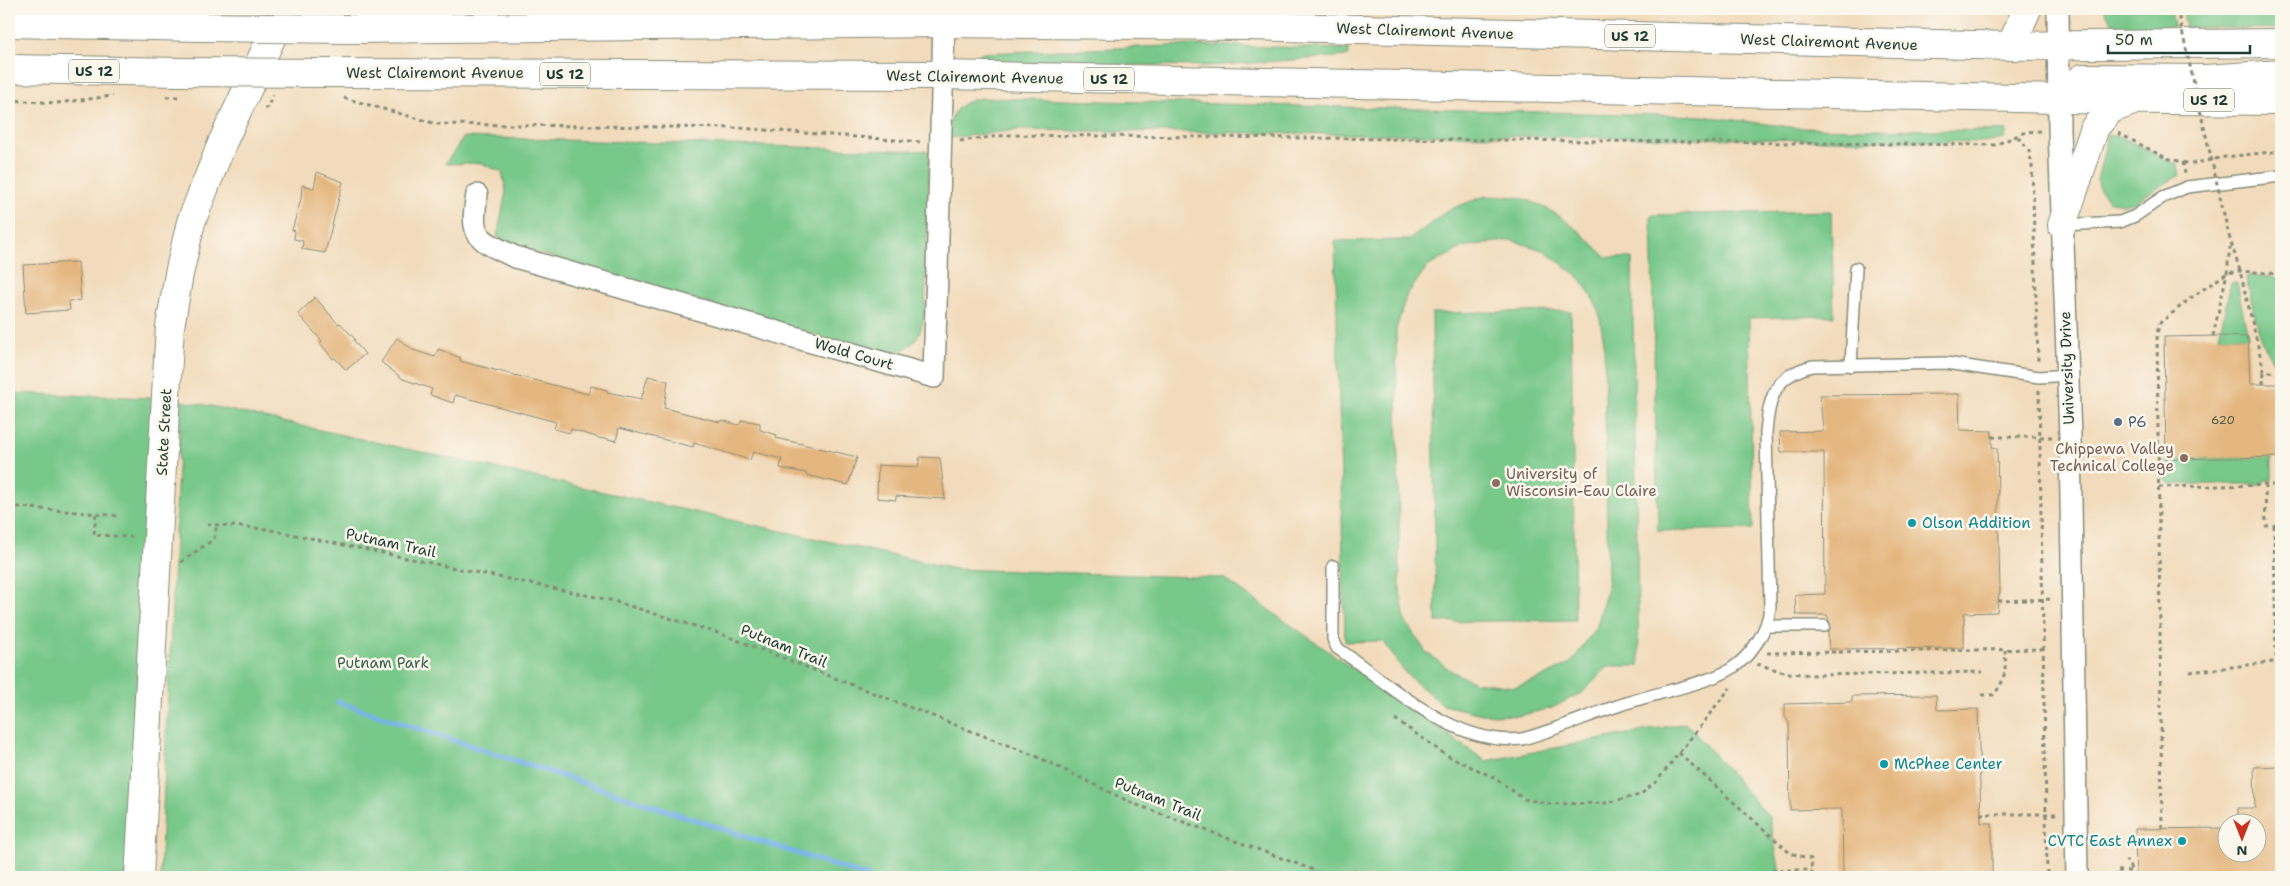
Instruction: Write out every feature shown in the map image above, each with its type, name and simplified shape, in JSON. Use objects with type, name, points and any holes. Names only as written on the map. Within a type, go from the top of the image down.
[{"type":"main road","name":"State Street","points":[[140,877],[166,377],[170,327],[178,274],[191,222],[207,177],[285,9]]},
{"type":"main road","points":[[2011,46],[2027,9]]},
{"type":"main road","name":"West Clairemont Avenue","points":[[110,18],[201,27],[348,29],[944,23],[1248,26],[2011,46],[2281,43]]},
{"type":"main road","name":"US 12","points":[[9,23],[110,18]]},
{"type":"main road","name":"West Clairemont Avenue","points":[[9,69],[179,72],[331,85],[943,75],[2059,99],[2281,101]]},
{"type":"main road","points":[[2059,99],[2069,87],[2082,78],[2206,79],[2281,74]]},
{"type":"main road","points":[[2062,225],[2095,127],[2111,109],[2136,100]]},
{"type":"street","name":"University Drive","points":[[2058,9],[2059,129],[2070,438],[2077,877]]},
{"type":"street","name":"Wold Court","points":[[477,195],[473,217],[474,230],[488,244],[515,257],[934,377],[944,23]]},
{"type":"lane","points":[[2062,225],[2120,222],[2135,216],[2163,197],[2187,187],[2281,176]]},
{"type":"lane","points":[[1851,366],[1856,268]]},
{"type":"lane","points":[[1333,566],[1333,638],[1337,648],[1435,718],[1477,736],[1505,741],[1544,733],[1631,701],[1730,670],[1745,656],[1766,626],[1770,607],[1766,433],[1770,402],[1775,389],[1794,371],[1812,366],[1946,363],[2039,377],[2068,376]]},
{"type":"lane","points":[[1766,626],[1824,626]]},
{"type":"path","points":[[2177,9],[2228,236],[2240,272],[2264,371],[2263,384]]},
{"type":"path","points":[[331,85],[345,98],[387,108],[437,124],[740,128],[941,143],[1007,134],[1995,145],[2018,137],[2026,132],[2059,129]]},
{"type":"path","points":[[9,100],[57,102],[119,96]]},
{"type":"path","points":[[157,96],[166,96]]},
{"type":"path","points":[[2095,127],[2111,130],[2166,158],[2191,164],[2225,157],[2281,151]]},
{"type":"path","points":[[2018,137],[2029,151],[2032,165],[2039,377],[2047,877]]},
{"type":"path","points":[[2212,336],[2227,273],[2230,244]]},
{"type":"path","points":[[2162,828],[2157,333],[2160,324],[2192,296],[2227,273],[2281,274]]},
{"type":"path","points":[[2264,371],[2281,374]]},
{"type":"path","points":[[1992,437],[2070,438]]},
{"type":"path","points":[[2265,485],[2266,526],[2281,525]]},
{"type":"path","points":[[2159,487],[2273,485]]},
{"type":"path","points":[[9,506],[120,516]]},
{"type":"path","points":[[96,514],[94,535],[132,537]]},
{"type":"path","name":"Putnam Trail","points":[[207,524],[266,529],[610,600],[721,634],[1033,754],[1132,803],[1311,869],[1325,877]]},
{"type":"path","points":[[182,562],[214,539],[217,524]]},
{"type":"path","points":[[2274,525],[2276,661]]},
{"type":"path","points":[[2274,534],[2281,534]]},
{"type":"path","points":[[1998,600],[2072,598]]},
{"type":"path","points":[[1745,656],[2044,649]]},
{"type":"path","points":[[1982,695],[1993,695],[1998,690],[2006,672],[2005,650]]},
{"type":"path","points":[[1745,656],[1787,673],[1816,675],[1983,672]]},
{"type":"path","points":[[2190,672],[2281,661]]},
{"type":"path","points":[[1396,719],[1446,754],[1493,777],[1524,799],[1551,804],[1606,803],[1640,796],[1657,782],[1732,685]]},
{"type":"path","points":[[1679,753],[1790,853],[1811,859],[1812,877]]},
{"type":"path","points":[[1980,814],[2076,814]]},
{"type":"path","points":[[2116,877],[2116,871],[2132,871],[2126,860]]},
{"type":"path","points":[[1757,877],[1771,870],[1812,870]]},
{"type":"green space","points":[[2104,9],[2171,9],[2174,26],[2122,27],[2112,24]]},
{"type":"green space","points":[[2182,9],[2281,9],[2281,29],[2186,27]]},
{"type":"green space","points":[[1194,45],[1349,49],[1348,56],[1208,66],[993,63],[980,60],[980,53]]},
{"type":"green space","points":[[982,98],[1703,116],[1799,128],[2007,131],[2004,139],[1990,142],[1017,130],[949,138],[951,121],[956,110],[966,103]]},
{"type":"green space","points":[[2108,135],[2120,137],[2178,165],[2180,175],[2134,202],[2124,205],[2108,200],[2098,188],[2097,180]]},
{"type":"green space","points":[[464,137],[929,151],[925,313],[920,332],[912,344],[906,348],[879,354],[503,243],[497,237],[506,191],[502,172],[480,163],[445,164]]},
{"type":"green space","points":[[1485,196],[1520,198],[1548,209],[1569,223],[1606,257],[1632,258],[1639,666],[1609,666],[1583,692],[1552,708],[1518,716],[1482,714],[1443,705],[1406,674],[1383,641],[1345,642],[1335,241],[1409,240],[1448,210]],"holes":[[[1511,240],[1545,251],[1581,279],[1598,308],[1604,342],[1608,585],[1597,626],[1572,662],[1541,678],[1515,687],[1475,682],[1453,672],[1426,652],[1405,621],[1400,591],[1396,330],[1406,296],[1427,267],[1463,247]]]},
{"type":"green space","points":[[1831,211],[1834,316],[1749,318],[1753,529],[1658,531],[1651,215]]},
{"type":"green space","points":[[2250,275],[2281,278],[2281,371],[2267,352],[2258,328],[2246,278]]},
{"type":"green space","points":[[2231,283],[2237,283],[2248,337],[2219,336]]},
{"type":"green space","points":[[1571,311],[1575,620],[1436,622],[1432,313]]},
{"type":"green space","points":[[9,393],[155,398],[126,877],[9,877]]},
{"type":"green space","name":"Putnam Park","points":[[181,401],[955,569],[1223,578],[1486,761],[1686,723],[1769,817],[1781,877],[160,877]]},
{"type":"green space","points":[[2272,457],[2272,480],[2265,480],[2262,484],[2170,484],[2165,479],[2166,459]]},
{"type":"building","points":[[317,172],[343,182],[325,253],[302,249],[303,241],[294,239],[295,231],[292,230],[301,199],[302,185],[314,188]]},
{"type":"building","points":[[78,262],[81,300],[69,301],[70,310],[26,313],[23,265]]},
{"type":"building","points":[[315,297],[338,324],[340,323],[355,339],[354,341],[365,354],[346,370],[335,358],[333,359],[320,343],[322,341],[298,314]]},
{"type":"building","points":[[2164,337],[2248,337],[2250,384],[2281,384],[2281,457],[2166,459]]},
{"type":"building","points":[[397,338],[413,350],[435,357],[438,349],[461,358],[460,361],[588,394],[591,386],[607,390],[607,392],[641,399],[648,376],[668,381],[664,408],[739,425],[742,420],[760,423],[760,430],[777,435],[776,438],[857,457],[848,485],[780,468],[782,459],[753,452],[750,460],[694,443],[693,447],[619,428],[616,441],[602,439],[571,429],[570,433],[554,429],[556,422],[455,395],[453,403],[430,395],[432,389],[403,379],[381,362]]},
{"type":"building","name":"Olson Addition","points":[[1959,394],[1960,430],[1992,431],[1992,447],[1997,448],[2000,594],[1997,612],[1964,613],[1964,648],[1829,649],[1828,632],[1831,626],[1827,615],[1796,615],[1795,595],[1825,594],[1824,452],[1781,452],[1780,432],[1823,431],[1820,395]]},
{"type":"building","points":[[920,457],[940,458],[945,499],[896,496],[896,500],[877,498],[878,465],[918,467]]},
{"type":"building","name":"McPhee Center","points":[[1936,695],[1937,710],[1978,709],[1981,823],[1992,823],[1992,877],[1843,877],[1842,809],[1790,810],[1789,722],[1785,717],[1785,704],[1852,702],[1852,696]]},
{"type":"building","name":"CVTC East Annex","points":[[2281,766],[2281,877],[2136,877],[2135,829],[2218,828],[2218,864],[2268,864],[2268,814],[2238,814],[2238,808],[2255,808],[2254,767]]},
{"type":"waterway","points":[[338,702],[869,877]]},
{"type":"place","name":"P6","points":[[2118,422]]},
{"type":"place","name":"Chippewa Valley Technical College","points":[[2184,458]]},
{"type":"place","name":"University of Wisconsin-Eau Claire","points":[[1496,483]]},
{"type":"place","name":"Olson Addition","points":[[1912,523]]},
{"type":"place","name":"McPhee Center","points":[[1884,764]]},
{"type":"place","name":"CVTC East Annex","points":[[2182,841]]}]
